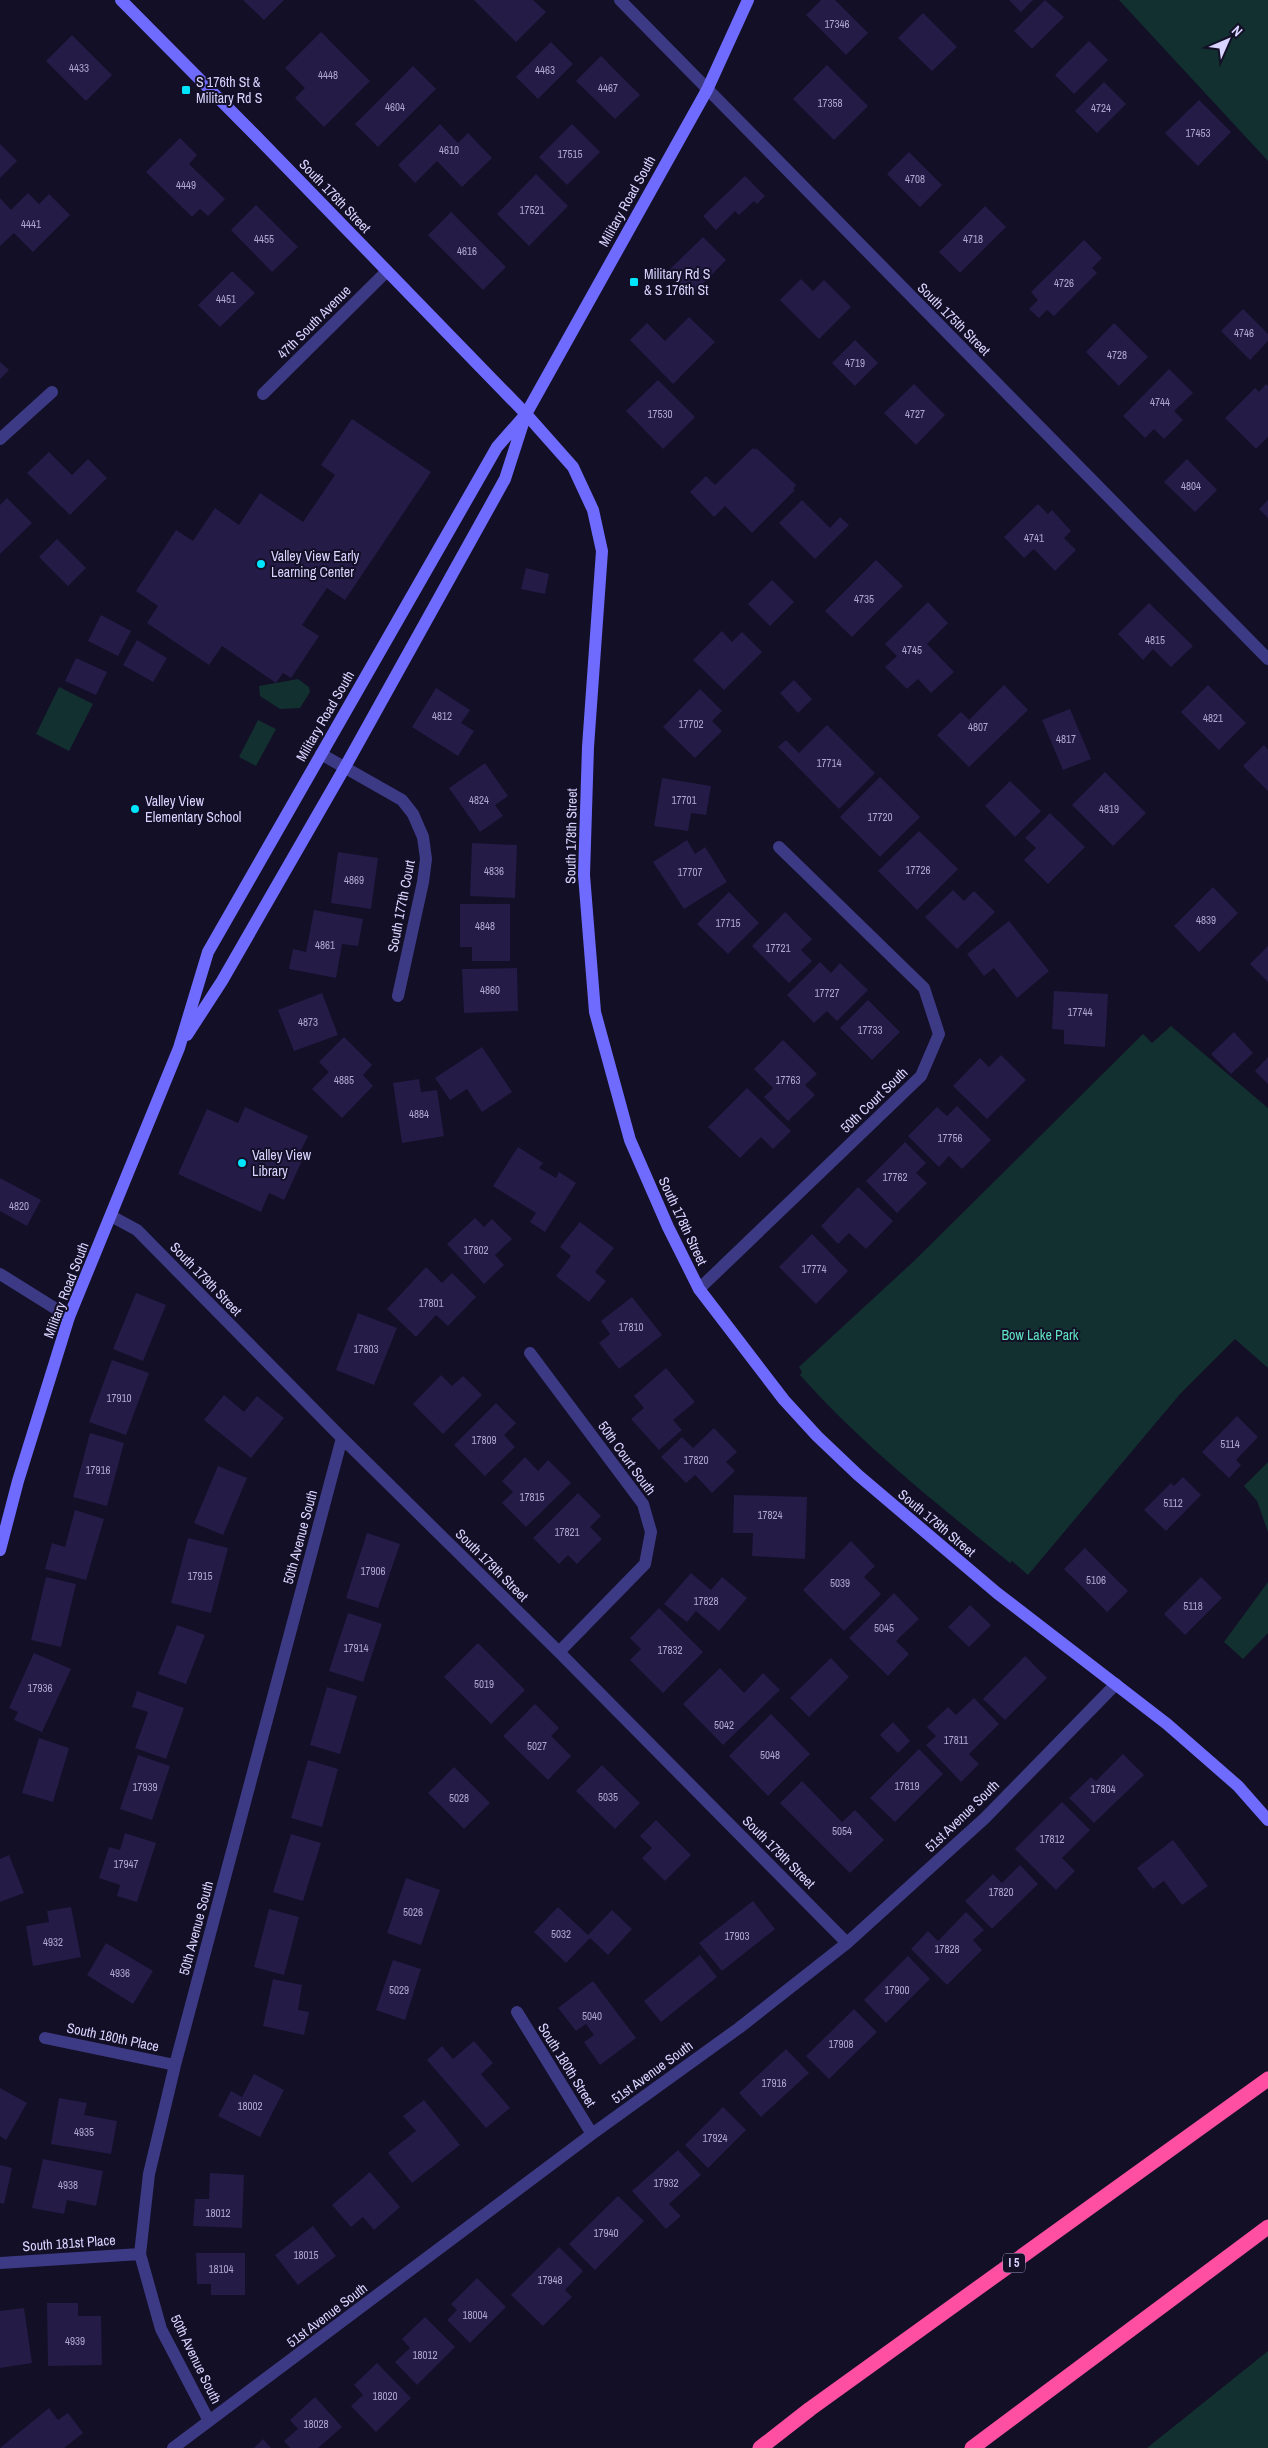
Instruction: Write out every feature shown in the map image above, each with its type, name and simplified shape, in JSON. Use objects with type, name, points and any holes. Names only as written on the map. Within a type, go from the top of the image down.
[{"type":"highway","name":"I 5","points":[[760,2448],[810,2409],[1268,2078]]},
{"type":"highway","points":[[972,2448],[1268,2227]]},
{"type":"main road","name":"South 176th Street","points":[[121,0],[526,414]]},
{"type":"main road","name":"Military Road South","points":[[179,1048],[222,981],[346,767],[505,480],[526,414],[707,90],[748,0]]},
{"type":"main road","name":"Military Road South","points":[[0,1550],[18,1482],[69,1317],[179,1048],[208,952],[497,447],[526,414]]},
{"type":"main road","name":"South 178th Street","points":[[526,414],[573,467],[593,510],[602,551],[588,746],[584,875],[595,1012],[630,1140],[668,1227],[699,1289],[784,1400],[817,1436],[858,1475],[997,1593],[1167,1724],[1238,1786],[1268,1820]]},
{"type":"street","name":"South 175th Street","points":[[620,0],[1268,659]]},
{"type":"street","name":"47th South Avenue","points":[[263,394],[387,271]]},
{"type":"street","points":[[0,439],[52,392]]},
{"type":"street","name":"South 177th Court","points":[[321,754],[402,800],[413,814],[424,837],[426,859],[423,882],[398,996]]},
{"type":"street","name":"50th Court South","points":[[699,1289],[921,1076],[939,1034],[924,988],[779,847]]},
{"type":"street","name":"South 179th Street","points":[[111,1216],[137,1230],[342,1438],[559,1652],[847,1943]]},
{"type":"street","points":[[0,1274],[69,1317]]},
{"type":"street","name":"50th Court South","points":[[530,1354],[643,1504],[651,1532],[645,1564],[559,1652]]},
{"type":"street","name":"50th Avenue South","points":[[209,2420],[161,2329],[140,2254],[149,2174],[175,2065],[342,1438]]},
{"type":"street","name":"51st Avenue South","points":[[173,2448],[592,2134],[739,2028],[847,1943],[985,1818],[1116,1684]]},
{"type":"street","name":"South 180th Street","points":[[517,2012],[592,2134]]},
{"type":"street","name":"South 180th Place","points":[[45,2038],[175,2065]]},
{"type":"street","name":"South 181st Place","points":[[0,2263],[140,2254]]},
{"type":"green space","points":[[1119,0],[1268,0],[1268,161]]},
{"type":"green space","points":[[298,679],[309,687],[310,692],[300,708],[280,709],[260,696],[259,686]]},
{"type":"green space","points":[[59,687],[93,704],[69,751],[36,734]]},
{"type":"green space","points":[[258,720],[276,729],[256,766],[239,757]]},
{"type":"green space","name":"Bow Lake Park","points":[[1171,1026],[1268,1108],[1268,1368],[1235,1339],[1180,1394],[1028,1575],[1012,1561],[1010,1563],[875,1450],[800,1375],[802,1372],[799,1367],[914,1261],[1143,1034],[1152,1043]]},
{"type":"green space","points":[[1268,1462],[1268,1532],[1257,1501],[1244,1486]]},
{"type":"green space","points":[[1268,1582],[1268,1633],[1243,1659],[1224,1642]]},
{"type":"green space","points":[[1268,2351],[1268,2448],[1147,2448]]},
{"type":"building","points":[[243,0],[284,0],[264,20]]},
{"type":"building","points":[[474,0],[533,0],[546,12],[516,42]]},
{"type":"building","points":[[821,0],[835,0],[868,33],[846,55],[806,15]]},
{"type":"building","points":[[1009,0],[1033,0],[1021,12]]},
{"type":"building","points":[[1045,0],[1064,17],[1032,49],[1014,31]]},
{"type":"building","points":[[923,13],[957,47],[932,71],[898,38]]},
{"type":"building","points":[[321,32],[370,81],[324,127],[295,98],[305,88],[285,68]]},
{"type":"building","points":[[72,35],[112,75],[86,101],[46,61]]},
{"type":"building","points":[[1089,41],[1108,60],[1074,94],[1055,75]]},
{"type":"building","points":[[551,42],[573,64],[538,99],[516,77]]},
{"type":"building","points":[[601,56],[640,95],[615,119],[576,81]]},
{"type":"building","points":[[827,65],[868,106],[834,140],[793,99]]},
{"type":"building","points":[[413,66],[436,89],[378,147],[355,124]]},
{"type":"building","points":[[1104,82],[1126,104],[1097,133],[1075,111]]},
{"type":"building","points":[[1199,100],[1231,132],[1198,166],[1165,133]]},
{"type":"building","points":[[440,124],[458,143],[468,133],[492,158],[462,187],[437,161],[415,183],[398,165]]},
{"type":"building","points":[[572,124],[600,152],[567,185],[539,157]]},
{"type":"building","points":[[180,138],[197,155],[189,164],[225,199],[208,216],[200,209],[192,217],[146,172]]},
{"type":"building","points":[[0,144],[17,161],[0,178]]},
{"type":"building","points":[[909,152],[942,185],[920,207],[887,174]]},
{"type":"building","points":[[536,174],[568,206],[529,246],[497,214]]},
{"type":"building","points":[[745,176],[765,196],[757,204],[754,201],[739,215],[735,211],[716,230],[703,216]]},
{"type":"building","points":[[28,193],[39,204],[49,194],[70,215],[33,252],[14,233],[0,246],[0,198],[11,210]]},
{"type":"building","points":[[256,205],[298,247],[272,272],[231,230]]},
{"type":"building","points":[[985,206],[1006,227],[960,273],[939,252]]},
{"type":"building","points":[[451,212],[506,267],[483,290],[428,235]]},
{"type":"building","points":[[703,237],[726,260],[690,297],[666,273]]},
{"type":"building","points":[[1084,240],[1102,258],[1092,268],[1097,273],[1054,316],[1047,310],[1039,318],[1029,309],[1038,300],[1031,292]]},
{"type":"building","points":[[232,271],[255,293],[220,327],[198,305]]},
{"type":"building","points":[[801,279],[813,291],[824,280],[851,307],[819,339],[780,300]]},
{"type":"building","points":[[1243,309],[1268,334],[1268,341],[1250,360],[1221,331]]},
{"type":"building","points":[[689,317],[715,342],[673,384],[630,340],[647,323],[665,341]]},
{"type":"building","points":[[1114,323],[1148,357],[1119,386],[1086,352]]},
{"type":"building","points":[[855,340],[878,363],[855,386],[832,363]]},
{"type":"building","points":[[0,362],[9,370],[0,379]]},
{"type":"building","points":[[1169,369],[1193,393],[1174,411],[1183,420],[1164,439],[1154,429],[1145,438],[1123,416]]},
{"type":"building","points":[[658,380],[695,417],[663,449],[626,411]]},
{"type":"building","points":[[914,384],[945,415],[916,445],[884,413]]},
{"type":"building","points":[[1266,384],[1268,386],[1268,437],[1256,449],[1225,418],[1255,388],[1259,392]]},
{"type":"building","name":"Valley View Early Learning Center","points":[[352,419],[431,472],[345,600],[327,588],[302,625],[319,636],[291,678],[283,673],[276,683],[222,646],[209,665],[147,623],[158,606],[136,591],[176,530],[193,541],[215,508],[239,525],[260,493],[303,522],[335,475],[321,465]]},
{"type":"building","points":[[753,448],[755,450],[756,448],[796,485],[793,489],[795,490],[752,533],[725,506],[714,517],[690,492],[706,476],[715,485]]},
{"type":"building","points":[[49,452],[72,475],[88,459],[107,478],[70,515],[27,473]]},
{"type":"building","points":[[1187,459],[1217,490],[1195,512],[1164,482]]},
{"type":"building","points":[[7,498],[32,523],[0,554],[0,505]]},
{"type":"building","points":[[802,500],[830,528],[840,517],[849,525],[815,559],[779,523]]},
{"type":"building","points":[[1268,500],[1268,518],[1259,509]]},
{"type":"building","points":[[1038,504],[1048,514],[1052,510],[1071,531],[1064,538],[1076,550],[1055,571],[1034,549],[1024,558],[1004,537]]},
{"type":"building","points":[[57,539],[86,568],[68,586],[39,557]]},
{"type":"building","points":[[876,560],[903,586],[852,637],[825,611]]},
{"type":"building","points":[[526,568],[549,574],[545,594],[521,589]]},
{"type":"building","points":[[772,580],[794,602],[770,626],[748,604]]},
{"type":"building","points":[[928,602],[948,623],[927,644],[954,672],[931,693],[918,679],[907,689],[885,667],[897,656],[885,644]]},
{"type":"building","points":[[1149,603],[1193,646],[1171,667],[1153,649],[1143,660],[1118,634]]},
{"type":"building","points":[[101,615],[131,631],[118,656],[88,641]]},
{"type":"building","points":[[722,631],[732,642],[742,632],[762,652],[724,690],[693,660]]},
{"type":"building","points":[[137,640],[167,658],[153,682],[123,665]]},
{"type":"building","points":[[76,658],[107,672],[96,695],[65,681]]},
{"type":"building","points":[[794,680],[812,699],[798,713],[780,693]]},
{"type":"building","points":[[1004,685],[1028,710],[969,767],[937,735],[961,712],[969,720]]},
{"type":"building","points":[[1208,685],[1246,723],[1219,750],[1181,712]]},
{"type":"building","points":[[436,688],[470,710],[461,723],[474,731],[458,756],[412,727]]},
{"type":"building","points":[[700,689],[722,711],[712,721],[722,731],[695,758],[663,727]]},
{"type":"building","points":[[1070,709],[1091,759],[1063,770],[1042,720]]},
{"type":"building","points":[[827,725],[875,773],[839,809],[778,747],[786,740],[799,753]]},
{"type":"building","points":[[1264,745],[1268,750],[1268,791],[1243,766]]},
{"type":"building","points":[[485,763],[508,796],[495,805],[503,816],[480,832],[449,788]]},
{"type":"building","points":[[1105,772],[1146,813],[1113,846],[1072,805]]},
{"type":"building","points":[[880,777],[920,817],[880,857],[840,817]]},
{"type":"building","points":[[662,778],[711,786],[706,815],[691,813],[688,831],[654,826]]},
{"type":"building","points":[[1010,781],[1041,811],[1015,837],[985,806]]},
{"type":"building","points":[[1050,813],[1085,847],[1048,884],[1024,860],[1036,848],[1025,838]]},
{"type":"building","points":[[919,831],[958,869],[917,910],[878,871]]},
{"type":"building","points":[[687,840],[695,854],[705,847],[727,882],[684,909],[653,862]]},
{"type":"building","points":[[472,843],[517,845],[515,898],[470,896]]},
{"type":"building","points":[[338,852],[378,858],[371,909],[331,903]]},
{"type":"building","points":[[1213,887],[1238,913],[1199,952],[1174,926]]},
{"type":"building","points":[[953,890],[964,901],[974,891],[995,912],[957,949],[925,917]]},
{"type":"building","points":[[729,892],[759,923],[728,954],[697,924]]},
{"type":"building","points":[[460,904],[510,904],[510,961],[472,961],[472,947],[460,947]]},
{"type":"building","points":[[314,910],[363,919],[358,946],[342,944],[336,978],[289,969],[293,949],[306,952]]},
{"type":"building","points":[[785,912],[812,939],[801,950],[812,961],[789,983],[752,946]]},
{"type":"building","points":[[1009,921],[1049,971],[1017,998],[994,968],[984,976],[967,954]]},
{"type":"building","points":[[1268,946],[1268,982],[1250,964]]},
{"type":"building","points":[[820,962],[831,973],[840,963],[868,990],[837,1021],[827,1011],[814,1023],[787,995]]},
{"type":"building","points":[[517,968],[518,1011],[464,1013],[462,969]]},
{"type":"building","points":[[1054,991],[1108,994],[1105,1047],[1064,1044],[1064,1030],[1052,1029]]},
{"type":"building","points":[[322,993],[338,1035],[294,1051],[278,1010]]},
{"type":"building","points":[[868,1000],[900,1032],[872,1060],[840,1028]]},
{"type":"building","points":[[1234,1032],[1253,1053],[1231,1074],[1211,1054]]},
{"type":"building","points":[[344,1037],[372,1065],[363,1075],[373,1086],[342,1118],[312,1089],[329,1072],[319,1062]]},
{"type":"building","points":[[783,1040],[817,1074],[805,1085],[815,1095],[788,1121],[764,1097],[773,1088],[754,1069]]},
{"type":"building","points":[[482,1047],[512,1092],[482,1112],[467,1089],[450,1100],[435,1078]]},
{"type":"building","points":[[1001,1055],[1026,1080],[987,1119],[953,1086],[980,1058],[989,1067]]},
{"type":"building","points":[[1268,1057],[1268,1084],[1255,1071]]},
{"type":"building","points":[[419,1079],[421,1092],[437,1090],[444,1136],[402,1143],[393,1083]]},
{"type":"building","points":[[747,1088],[791,1131],[773,1149],[761,1137],[740,1158],[708,1127]]},
{"type":"building","points":[[957,1106],[991,1140],[962,1169],[949,1156],[939,1167],[908,1136],[937,1107],[947,1116]]},
{"type":"building","name":"Valley View Library","points":[[245,1107],[308,1136],[301,1150],[306,1152],[284,1200],[269,1193],[261,1212],[178,1174],[207,1109],[238,1123]]},
{"type":"building","points":[[905,1142],[926,1163],[916,1173],[927,1183],[897,1213],[866,1181]]},
{"type":"building","points":[[518,1147],[543,1163],[539,1168],[556,1178],[559,1172],[576,1183],[545,1232],[530,1222],[536,1213],[493,1186]]},
{"type":"building","points":[[0,1178],[41,1200],[27,1226],[0,1211]]},
{"type":"building","points":[[858,1187],[893,1221],[866,1249],[849,1233],[838,1244],[821,1226]]},
{"type":"building","points":[[475,1218],[484,1227],[492,1219],[512,1239],[495,1255],[504,1265],[484,1284],[447,1244]]},
{"type":"building","points":[[580,1222],[614,1248],[595,1272],[606,1281],[589,1302],[556,1276],[571,1256],[560,1247]]},
{"type":"building","points":[[812,1234],[848,1271],[816,1304],[779,1267]]},
{"type":"building","points":[[426,1267],[442,1283],[452,1273],[476,1297],[448,1326],[436,1315],[416,1337],[387,1309]]},
{"type":"building","points":[[136,1293],[166,1305],[143,1361],[113,1349]]},
{"type":"building","points":[[632,1297],[662,1335],[619,1369],[599,1343],[610,1334],[601,1321]]},
{"type":"building","points":[[358,1313],[397,1328],[374,1385],[336,1370]]},
{"type":"building","points":[[112,1360],[149,1373],[126,1435],[89,1422]]},
{"type":"building","points":[[666,1368],[695,1402],[673,1420],[682,1430],[659,1450],[631,1419],[644,1408],[634,1396]]},
{"type":"building","points":[[441,1375],[452,1386],[463,1376],[482,1395],[443,1434],[413,1404]]},
{"type":"building","points":[[224,1395],[244,1412],[257,1396],[284,1418],[251,1458],[204,1420]]},
{"type":"building","points":[[496,1403],[516,1423],[504,1435],[515,1447],[485,1476],[454,1445]]},
{"type":"building","points":[[1237,1416],[1258,1437],[1236,1460],[1241,1465],[1229,1478],[1202,1452]]},
{"type":"building","points":[[714,1428],[737,1452],[726,1462],[735,1471],[712,1493],[695,1475],[686,1483],[661,1457],[682,1437],[693,1448]]},
{"type":"building","points":[[90,1433],[124,1443],[107,1506],[73,1497]]},
{"type":"building","points":[[525,1457],[538,1471],[548,1460],[571,1483],[526,1527],[502,1503],[513,1492],[502,1481]]},
{"type":"building","points":[[218,1466],[247,1478],[223,1535],[194,1523]]},
{"type":"building","points":[[1183,1477],[1201,1495],[1166,1531],[1144,1510],[1171,1483],[1174,1486]]},
{"type":"building","points":[[578,1493],[601,1516],[590,1527],[602,1539],[577,1564],[568,1555],[559,1564],[533,1538]]},
{"type":"building","points":[[734,1495],[807,1497],[805,1559],[752,1556],[753,1533],[733,1533]]},
{"type":"building","points":[[75,1510],[104,1519],[86,1580],[45,1569],[52,1543],[65,1547]]},
{"type":"building","points":[[367,1533],[400,1544],[378,1608],[346,1598]]},
{"type":"building","points":[[188,1538],[228,1548],[211,1613],[171,1603]]},
{"type":"building","points":[[851,1541],[875,1566],[864,1577],[881,1594],[844,1631],[803,1590]]},
{"type":"building","points":[[1085,1548],[1128,1591],[1107,1612],[1064,1569]]},
{"type":"building","points":[[691,1573],[711,1590],[722,1577],[747,1598],[719,1631],[696,1611],[687,1622],[664,1604]]},
{"type":"building","points":[[46,1577],[76,1584],[61,1647],[31,1640]]},
{"type":"building","points":[[1201,1577],[1222,1598],[1185,1635],[1164,1614]]},
{"type":"building","points":[[894,1593],[919,1619],[896,1641],[909,1654],[888,1676],[849,1638]]},
{"type":"building","points":[[970,1605],[991,1625],[969,1647],[948,1627]]},
{"type":"building","points":[[659,1608],[703,1652],[663,1693],[630,1660],[641,1649],[630,1638]]},
{"type":"building","points":[[348,1613],[382,1624],[363,1682],[329,1671]]},
{"type":"building","points":[[177,1625],[205,1635],[186,1684],[158,1674]]},
{"type":"building","points":[[478,1643],[525,1690],[491,1724],[444,1677]]},
{"type":"building","points":[[34,1653],[71,1669],[42,1732],[14,1720],[18,1712],[9,1708]]},
{"type":"building","points":[[1025,1656],[1047,1678],[1005,1720],[983,1699]]},
{"type":"building","points":[[831,1658],[849,1677],[809,1717],[790,1698]]},
{"type":"building","points":[[720,1668],[744,1693],[763,1673],[780,1690],[723,1745],[683,1704]]},
{"type":"building","points":[[327,1687],[357,1696],[340,1754],[310,1745]]},
{"type":"building","points":[[137,1691],[184,1708],[166,1759],[135,1748],[148,1712],[132,1707]]},
{"type":"building","points":[[974,1698],[999,1724],[969,1754],[979,1764],[961,1782],[926,1745],[936,1736],[927,1727],[948,1707],[956,1715]]},
{"type":"building","points":[[535,1704],[559,1728],[551,1736],[571,1756],[548,1780],[503,1736]]},
{"type":"building","points":[[771,1714],[810,1754],[768,1796],[729,1756]]},
{"type":"building","points":[[893,1722],[910,1741],[898,1753],[880,1735]]},
{"type":"building","points":[[39,1738],[69,1748],[53,1802],[22,1793]]},
{"type":"building","points":[[919,1749],[943,1774],[895,1822],[870,1798]]},
{"type":"building","points":[[1123,1754],[1144,1775],[1094,1823],[1069,1798],[1091,1777],[1096,1781]]},
{"type":"building","points":[[138,1755],[170,1766],[152,1820],[120,1809]]},
{"type":"building","points":[[308,1760],[338,1769],[322,1827],[291,1818]]},
{"type":"building","points":[[602,1765],[640,1803],[615,1829],[576,1791]]},
{"type":"building","points":[[454,1767],[490,1803],[464,1829],[428,1793]]},
{"type":"building","points":[[802,1781],[842,1822],[855,1810],[884,1840],[850,1873],[780,1803]]},
{"type":"building","points":[[1062,1802],[1090,1830],[1062,1858],[1075,1871],[1056,1890],[1015,1849]]},
{"type":"building","points":[[656,1820],[691,1855],[665,1881],[642,1858],[652,1848],[640,1836]]},
{"type":"building","points":[[125,1833],[156,1843],[137,1902],[117,1896],[120,1885],[99,1878],[109,1847],[120,1850]]},
{"type":"building","points":[[291,1834],[321,1843],[303,1901],[273,1892]]},
{"type":"building","points":[[1173,1840],[1208,1886],[1182,1905],[1164,1881],[1153,1889],[1137,1868]]},
{"type":"building","points":[[9,1855],[24,1893],[0,1902],[0,1859]]},
{"type":"building","points":[[1020,1865],[1038,1884],[992,1929],[965,1901],[993,1874],[1002,1883]]},
{"type":"building","points":[[406,1878],[440,1890],[421,1945],[387,1933]]},
{"type":"building","points":[[753,1901],[775,1929],[722,1971],[699,1943]]},
{"type":"building","points":[[71,1907],[81,1957],[33,1966],[26,1926],[49,1922],[47,1911]]},
{"type":"building","points":[[558,1907],[588,1935],[612,1910],[632,1929],[608,1955],[590,1938],[566,1963],[534,1932]]},
{"type":"building","points":[[269,1909],[299,1917],[284,1975],[254,1967]]},
{"type":"building","points":[[966,1912],[984,1930],[973,1940],[982,1950],[947,1985],[911,1949],[928,1931],[938,1941]]},
{"type":"building","points":[[106,1943],[153,1971],[133,2004],[87,1975]]},
{"type":"building","points":[[700,1955],[717,1977],[661,2022],[644,2001]]},
{"type":"building","points":[[908,1956],[930,1979],[886,2023],[864,2000]]},
{"type":"building","points":[[393,1960],[421,1969],[405,2020],[376,2010]]},
{"type":"building","points":[[273,1979],[302,1985],[298,2010],[309,2012],[304,2035],[263,2026]]},
{"type":"building","points":[[593,1981],[636,2038],[600,2065],[584,2042],[594,2035],[586,2024],[576,2031],[558,2008]]},
{"type":"building","points":[[854,2009],[877,2032],[829,2079],[806,2056]]},
{"type":"building","points":[[474,2041],[493,2063],[481,2074],[510,2108],[486,2128],[427,2060],[442,2046],[453,2059]]},
{"type":"building","points":[[786,2049],[809,2073],[761,2117],[739,2093]]},
{"type":"building","points":[[254,2074],[284,2090],[260,2137],[218,2116],[231,2091],[242,2097]]},
{"type":"building","points":[[0,2088],[27,2103],[6,2140],[0,2136]]},
{"type":"building","points":[[59,2098],[87,2103],[84,2115],[117,2121],[111,2154],[51,2144]]},
{"type":"building","points":[[424,2100],[460,2145],[412,2183],[388,2153],[416,2131],[403,2116]]},
{"type":"building","points":[[723,2107],[746,2130],[708,2168],[685,2145]]},
{"type":"building","points":[[678,2150],[701,2175],[669,2204],[681,2216],[666,2229],[632,2191]]},
{"type":"building","points":[[43,2159],[103,2171],[96,2206],[67,2200],[64,2214],[32,2208]]},
{"type":"building","points":[[0,2165],[12,2168],[4,2204],[0,2203]]},
{"type":"building","points":[[370,2172],[400,2207],[374,2230],[363,2217],[351,2227],[332,2205]]},
{"type":"building","points":[[210,2173],[244,2175],[242,2228],[193,2226],[195,2199],[209,2199]]},
{"type":"building","points":[[618,2196],[644,2221],[595,2270],[569,2244]]},
{"type":"building","points":[[313,2226],[336,2256],[298,2285],[275,2255]]},
{"type":"building","points":[[559,2247],[583,2271],[565,2290],[572,2297],[543,2326],[511,2295]]},
{"type":"building","points":[[196,2253],[245,2253],[245,2295],[211,2295],[211,2284],[197,2284]]},
{"type":"building","points":[[477,2278],[506,2307],[470,2343],[447,2320],[457,2310],[451,2304]]},
{"type":"building","points":[[47,2303],[78,2303],[78,2316],[101,2316],[102,2365],[48,2366]]},
{"type":"building","points":[[24,2308],[32,2363],[0,2368],[0,2311]]},
{"type":"building","points":[[425,2317],[455,2347],[417,2385],[395,2362],[410,2348],[402,2339]]},
{"type":"building","points":[[377,2363],[411,2398],[376,2432],[351,2406],[363,2395],[354,2385]]},
{"type":"building","points":[[315,2397],[342,2427],[318,2448],[290,2448],[284,2441],[298,2429],[290,2420]]},
{"type":"building","points":[[49,2408],[58,2420],[68,2413],[83,2433],[64,2448],[0,2448]]},
{"type":"building","points":[[263,2439],[271,2448],[254,2448]]},
{"type":"place","name":"S 176th St & Military Rd S","points":[[186,90]]},
{"type":"place","name":"Military Rd S & S 176th St","points":[[634,282]]},
{"type":"place","name":"Valley View Early Learning Center","points":[[261,564]]},
{"type":"place","name":"Valley View Elementary School","points":[[135,809]]},
{"type":"place","name":"Valley View Library","points":[[242,1163]]}]
